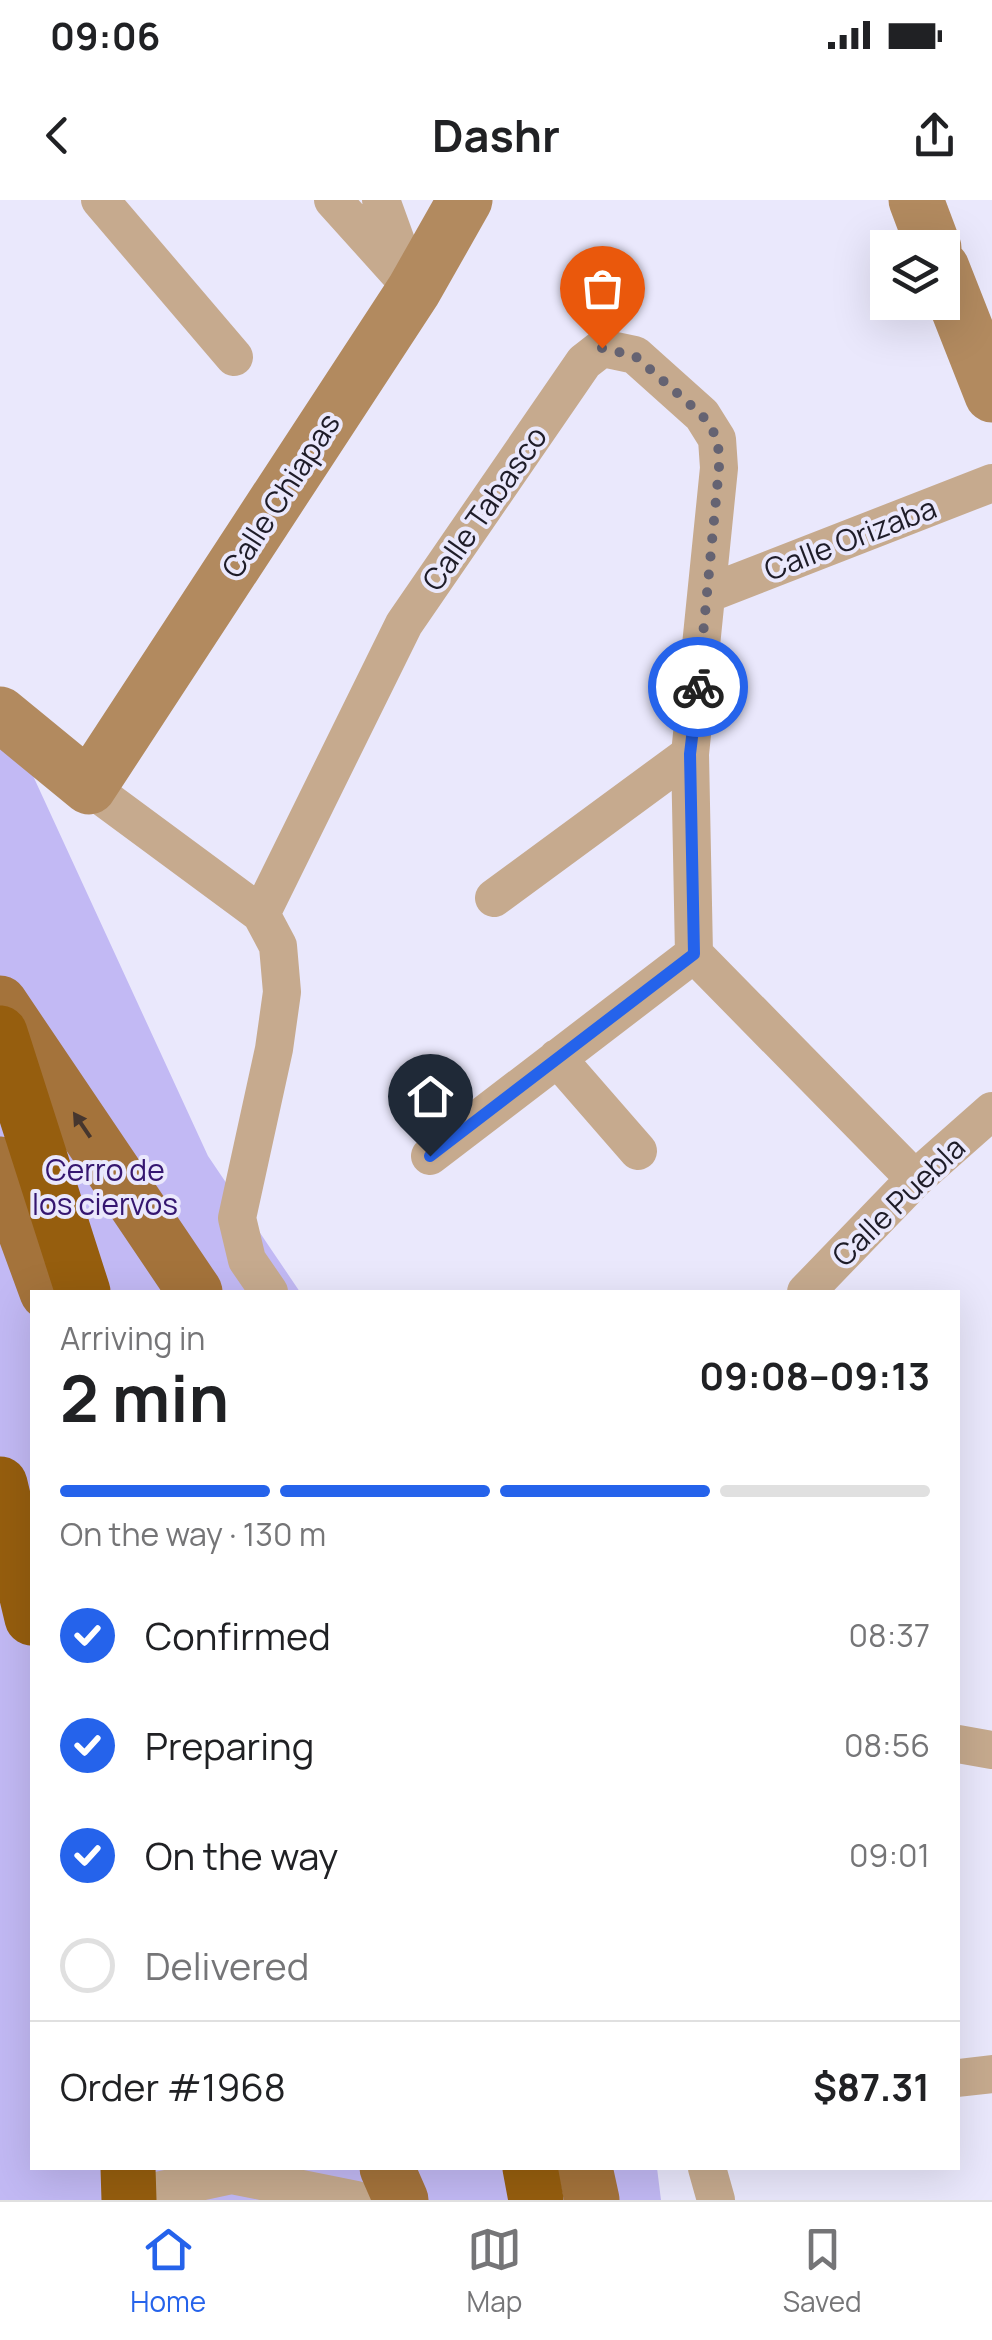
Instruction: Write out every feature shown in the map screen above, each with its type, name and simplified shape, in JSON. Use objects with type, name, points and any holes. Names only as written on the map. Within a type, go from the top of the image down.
[{"type":"highway","points":[[0,1033],[82,1290]]},
{"type":"highway","points":[[0,1484],[30,1610]]},
{"type":"highway","points":[[95,2170],[96,2200]]},
{"type":"highway","points":[[530,2170],[536,2200]]},
{"type":"main road","points":[[0,1003],[194,1290]]},
{"type":"main road","points":[[0,1164],[46,1290]]},
{"type":"main road","points":[[388,2170],[401,2200]]},
{"type":"main road","points":[[585,2170],[592,2200]]},
{"type":"street","points":[[100,200],[234,358]]},
{"type":"street","points":[[333,200],[414,290]]},
{"type":"street","points":[[381,200],[414,290]]},
{"type":"street","name":"Calle Chiapas","points":[[89,787],[414,290],[466,200]]},
{"type":"street","points":[[916,200],[927,230]]},
{"type":"street","points":[[960,314],[992,395]]},
{"type":"street","name":"Calle Tabasco","points":[[261,914],[404,624],[584,362],[602,348],[635,356],[702,415],[718,439],[708,594],[690,754],[694,954]]},
{"type":"street","name":"Calle Orizaba","points":[[708,594],[992,482]]},
{"type":"street","points":[[0,714],[89,787],[261,914],[278,946],[282,992],[274,1049],[238,1218],[247,1260],[269,1290]]},
{"type":"street","points":[[494,898],[690,754]]},
{"type":"street","points":[[430,1156],[694,954],[915,1180]]},
{"type":"street","points":[[557,1058],[638,1151]]},
{"type":"street","name":"Calle Puebla","points":[[808,1290],[915,1180],[992,1111]]},
{"type":"street","points":[[960,1744],[992,1750]]},
{"type":"street","points":[[960,2078],[992,2074]]},
{"type":"street","points":[[708,2170],[716,2200]]},
{"type":"street","points":[[139,2186],[235,2171],[356,2200]]},
{"type":"green space","name":"Cerro de los ciervos","points":[[0,704],[208,1156],[299,1290],[30,1290],[30,2170],[657,2170],[661,2200],[0,2200]]},
{"type":"way so far","points":[[602,348],[635,356],[702,415],[718,439],[719,468],[698,687]]},
{"type":"route","points":[[430,1156],[694,954],[690,754],[698,687]]}]
